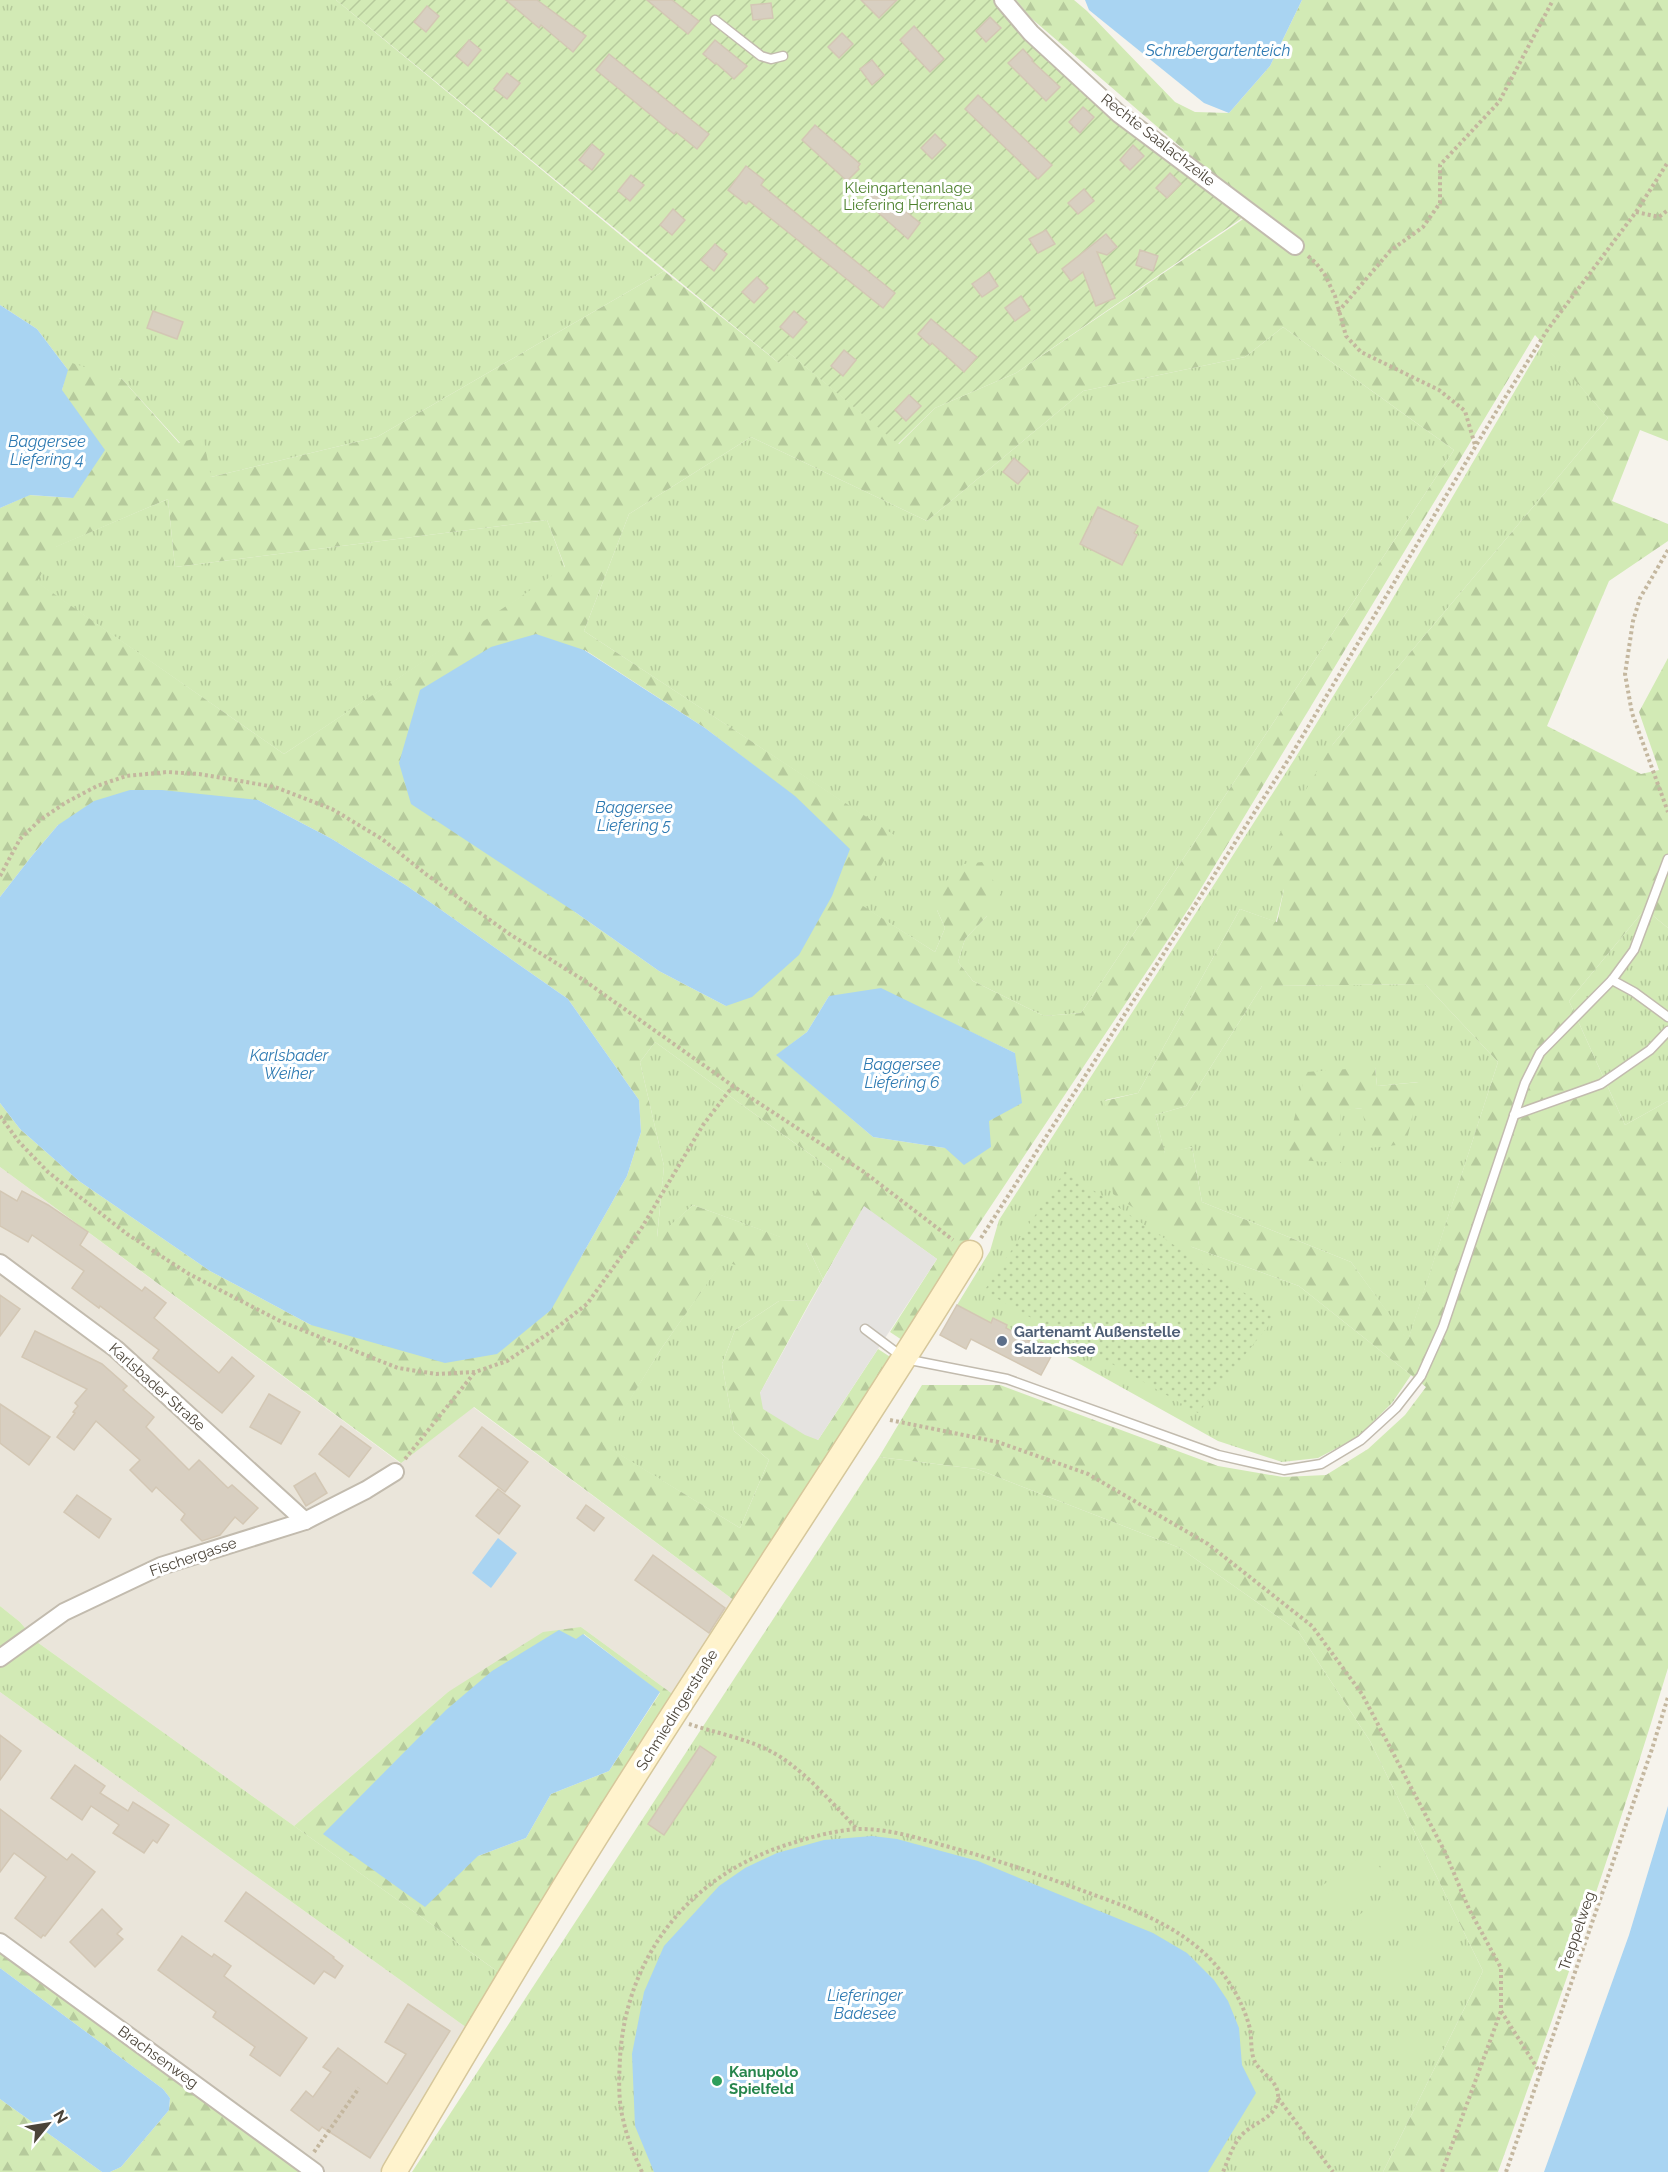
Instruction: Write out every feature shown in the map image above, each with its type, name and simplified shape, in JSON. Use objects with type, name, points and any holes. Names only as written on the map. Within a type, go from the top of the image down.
[{"type":"street","name":"Rechte Saalachzeile","points":[[1003,0],[1031,33],[1119,114],[1295,246]]},
{"type":"street","name":"Schmiedingerstraße","points":[[394,2172],[573,1874],[747,1599],[905,1359],[970,1254]]},
{"type":"street","name":"Karlsbader Straße","points":[[0,1263],[116,1349],[305,1521]]},
{"type":"street","name":"Fischergasse","points":[[0,1658],[64,1611],[161,1566],[305,1521],[366,1490],[395,1472]]},
{"type":"street","name":"Brachsenweg","points":[[0,1941],[310,2168]]},
{"type":"lane","points":[[715,20],[761,56],[771,59],[783,56]]},
{"type":"lane","points":[[865,1329],[905,1359],[1007,1379],[1218,1455],[1284,1470],[1321,1464],[1361,1440],[1396,1408],[1421,1376],[1443,1327],[1525,1083],[1540,1053],[1612,980],[1634,950],[1668,859]]},
{"type":"lane","points":[[1612,980],[1634,992],[1668,1017]]},
{"type":"lane","points":[[1514,1114],[1601,1084],[1650,1050],[1668,1031]]},
{"type":"path","points":[[1338,312],[1390,251],[1423,227],[1440,203],[1440,165],[1499,102],[1553,0]]},
{"type":"path","points":[[0,876],[20,839],[40,820],[64,803],[97,786],[126,776],[178,772],[275,788],[332,809],[382,839],[427,875],[511,935],[585,981],[733,1086],[864,1172],[970,1254],[1290,757],[1548,329],[1636,212],[1668,162]]},
{"type":"path","points":[[1636,212],[1659,217],[1668,210]]},
{"type":"path","points":[[1316,262],[1335,296],[1346,336],[1361,352],[1439,390],[1465,411],[1475,447]]},
{"type":"path","points":[[1668,550],[1641,598],[1633,621],[1625,674],[1632,713],[1668,812]]},
{"type":"path","points":[[0,1116],[19,1142],[48,1172],[127,1234],[189,1274],[282,1322],[398,1368],[436,1374],[475,1372],[507,1361],[587,1304],[641,1228],[703,1125],[733,1086]]},
{"type":"path","points":[[395,1472],[475,1372]]},
{"type":"path","points":[[868,1416],[998,1442],[1088,1474],[1208,1544],[1312,1626],[1362,1694],[1445,1852],[1469,1910],[1501,1968],[1502,2010],[1442,2172]]},
{"type":"path","name":"Treppelweg","points":[[1506,2172],[1668,1696]]},
{"type":"path","points":[[672,1718],[768,1750],[788,1763],[818,1789],[858,1829]]},
{"type":"path","points":[[642,2172],[622,2119],[619,2083],[621,2044],[636,1982],[657,1941],[673,1919],[696,1896],[741,1863],[803,1839],[842,1830],[858,1829],[897,1832],[980,1855],[1058,1881],[1130,1908],[1192,1943],[1212,1960],[1228,1981],[1240,2002],[1250,2028],[1255,2062],[1276,2085],[1278,2098],[1333,2172]]},
{"type":"path","points":[[1502,2010],[1541,2074]]},
{"type":"path","points":[[310,2168],[359,2088]]},
{"type":"path","points":[[1223,2172],[1238,2139],[1249,2126],[1267,2118],[1278,2098]]},
{"type":"shaded area","points":[[0,1167],[400,1463],[473,1407],[739,1604],[678,1698],[581,1627],[448,1692],[294,1826],[37,1642],[20,1622],[0,1606]]},
{"type":"shaded area","points":[[864,1206],[937,1259],[818,1440],[805,1435],[763,1409],[760,1393]]},
{"type":"shaded area","points":[[0,1692],[467,2028],[380,2172],[303,2172],[0,1949]]},
{"type":"green space","points":[[0,0],[336,0],[664,271],[377,437],[211,477],[122,379],[68,370],[37,329],[0,305]]},
{"type":"green space","name":"Kleingartenanlage Liefering Herrenau","points":[[336,0],[994,0],[1017,28],[1245,216],[1016,373],[935,408],[898,444],[789,353],[779,363]]},
{"type":"green space","points":[[1016,0],[1074,0],[1175,102],[1195,112],[1229,113],[1270,66],[1302,0],[1668,0],[1668,441],[1640,430],[1612,501],[1668,524],[1668,541],[1609,581],[1547,726],[1641,774],[1659,770],[1639,712],[1668,658],[1668,928],[1645,909],[1569,1001],[1625,1125],[1668,1101],[1668,1668],[1586,1921],[1498,2172],[1383,2172],[1483,1971],[1370,1741],[1298,1631],[1180,1548],[977,1469],[879,1457],[922,1385],[1000,1385],[1218,1466],[1283,1477],[1326,1475],[1368,1449],[1405,1415],[1426,1387],[1299,1286],[1192,1247],[1113,1194],[1104,1101],[1138,1093],[1240,909],[1277,922],[1284,889],[1262,864],[1333,744],[1608,418],[1535,335],[1191,905],[971,1236],[905,1342],[890,1332],[937,1259],[864,1207],[823,1279],[806,1243],[805,1209],[832,1170],[655,1042],[640,1062],[664,1166],[657,1237],[693,1205],[781,1237],[754,1271],[723,1261],[661,1349],[603,1444],[740,1528],[769,1460],[734,1431],[722,1364],[735,1330],[779,1301],[811,1300],[760,1393],[818,1440],[878,1349],[895,1360],[739,1604],[474,1407],[401,1463],[0,1167],[0,1103],[20,1129],[79,1181],[210,1271],[311,1325],[581,1257],[627,1176],[641,1132],[639,1100],[568,999],[407,886],[332,839],[258,800],[58,825],[0,897],[0,508],[29,495],[73,498],[62,390],[69,362],[122,379],[179,443],[203,436],[211,477],[377,437],[664,271],[779,363],[788,352],[899,444],[935,408],[1016,373],[1255,211],[1031,18]],"holes":[[[1283,327],[1454,450],[1081,1013],[1044,1016],[973,981],[958,962],[965,939],[987,916],[1001,893],[982,862],[964,864],[942,885],[937,910],[945,928],[935,952],[860,904],[897,837],[584,631],[629,514],[751,437],[927,521],[1083,391],[1245,357]],[[168,499],[175,567],[547,520],[565,567],[284,754],[37,582],[56,547]],[[585,650],[705,728],[795,797],[726,1006],[659,971],[575,912]],[[1425,984],[1498,1062],[1408,1340],[1351,1262],[1202,1202],[1192,1147],[1165,1153],[1155,1115],[1186,1106],[1262,986]],[[829,996],[958,1026],[1015,1053],[988,1121],[945,1148],[873,1137],[777,1055],[807,1032]]]},
{"type":"green space","points":[[1283,327],[1454,450],[1081,1013],[1044,1016],[973,981],[958,962],[965,939],[987,916],[937,910],[945,928],[935,952],[859,904],[896,837],[584,631],[629,514],[751,437],[927,521],[1083,391],[1245,357]]},
{"type":"green space","points":[[1543,343],[1608,418],[1333,744],[1284,889],[1276,922],[1240,909],[1138,1093],[1105,1100],[1192,1247],[1299,1286],[1411,1375],[1392,1403],[1358,1437],[1318,1458],[1282,1462],[1218,1441],[1042,1343],[1039,1346],[1006,1328],[1007,1325],[994,1318],[991,1323],[957,1305],[990,1251],[999,1220],[1294,760],[1383,615]]},
{"type":"green space","points":[[168,499],[175,567],[547,520],[565,568],[284,754],[36,582],[55,547]]},
{"type":"green space","points":[[1645,909],[1668,928],[1668,1101],[1625,1125],[1569,1001]]},
{"type":"green space","points":[[1425,984],[1498,1062],[1408,1341],[1351,1262],[1202,1202],[1192,1147],[1165,1154],[1155,1115],[1186,1106],[1262,986]],"holes":[[[1375,1067],[1377,1086],[1419,1082],[1363,1108],[1340,1110]]]},
{"type":"green space","points":[[655,1042],[832,1170],[806,1243],[823,1279],[811,1300],[779,1301],[735,1330],[722,1364],[734,1431],[769,1460],[740,1528],[602,1444],[661,1349],[723,1260],[780,1237],[693,1205],[657,1238],[664,1166],[640,1062]]},
{"type":"green space","points":[[1375,1067],[1377,1086],[1420,1082],[1406,1144],[1369,1148],[1362,1108],[1340,1111],[1341,1163],[1284,1159],[1306,1072]]},
{"type":"green space","points":[[1065,1171],[1277,1315],[1198,1413],[984,1291]]},
{"type":"green space","points":[[879,1457],[977,1469],[1180,1548],[1298,1631],[1370,1741],[1483,1971],[1383,2172],[412,2172]]},
{"type":"green space","points":[[0,1606],[20,1622],[37,1642],[501,1974],[467,2028],[0,1692]]},
{"type":"green space","points":[[581,1627],[678,1698],[501,1974],[294,1826],[448,1692],[543,1632]],"holes":[[[584,1634],[660,1693],[609,1771],[551,1794],[526,1838],[478,1856]]]},
{"type":"green space","points":[[1368,1851],[1386,1876],[1340,1910],[1322,1886]]},
{"type":"green space","points":[[1396,1888],[1415,1913],[1367,1949],[1348,1923]]},
{"type":"green space","points":[[1422,1925],[1443,1948],[1400,1988],[1379,1965]]},
{"type":"green space","points":[[0,1949],[303,2172],[110,2172],[121,2167],[169,2110],[170,2098],[163,2089],[0,1968]]},
{"type":"green space","points":[[1406,2031],[1424,2047],[1405,2066],[1388,2050]]},
{"type":"green space","points":[[0,2099],[102,2172],[0,2172]]},
{"type":"water","name":"Schrebergartenteich","points":[[1085,0],[1302,0],[1270,66],[1229,113],[1204,103],[1089,10]]},
{"type":"water","name":"Baggersee Liefering 4","points":[[0,305],[37,329],[68,370],[62,390],[105,450],[73,498],[30,495],[0,508]]},
{"type":"water","name":"Baggersee Liefering 5","points":[[536,634],[584,650],[705,728],[795,796],[850,849],[832,896],[799,955],[752,997],[726,1006],[659,971],[575,912],[411,804],[399,763],[420,690],[491,647]]},
{"type":"water","name":"Karlsbader Weiher","points":[[130,790],[162,790],[258,800],[332,839],[407,886],[568,999],[639,1100],[641,1132],[627,1176],[551,1310],[497,1354],[445,1363],[311,1325],[210,1271],[79,1181],[20,1129],[0,1103],[0,897],[58,825],[94,801]]},
{"type":"water","name":"Baggersee Liefering 6","points":[[881,988],[1015,1053],[1022,1103],[989,1121],[991,1147],[964,1165],[945,1148],[873,1137],[776,1055],[807,1032],[829,996]]},
{"type":"water","points":[[498,1538],[517,1553],[491,1588],[472,1573]]},
{"type":"water","points":[[559,1630],[576,1639],[583,1634],[660,1692],[609,1771],[551,1794],[526,1838],[478,1856],[425,1907],[323,1834],[446,1710],[492,1671]]},
{"type":"water","points":[[1668,1806],[1668,2172],[1544,2172],[1629,1935]]},
{"type":"water","name":"Lieferinger Badesee","points":[[872,1836],[897,1839],[978,1861],[1153,1933],[1187,1953],[1214,1980],[1228,2001],[1239,2028],[1242,2065],[1256,2093],[1208,2172],[654,2172],[635,2126],[632,2054],[644,1992],[664,1946],[719,1886],[745,1868],[777,1853],[824,1840]]},
{"type":"water","points":[[0,1968],[163,2089],[170,2098],[169,2110],[121,2167],[110,2172],[102,2172],[0,2099]]},
{"type":"building","points":[[506,0],[537,0],[586,36],[573,52],[541,25],[539,28]]},
{"type":"building","points":[[647,0],[672,0],[699,21],[688,34]]},
{"type":"building","points":[[861,0],[897,0],[879,18]]},
{"type":"building","points":[[771,3],[773,18],[753,20],[751,5]]},
{"type":"building","points":[[427,6],[439,16],[426,32],[414,22]]},
{"type":"building","points":[[990,17],[1001,28],[986,42],[976,31]]},
{"type":"building","points":[[914,26],[944,59],[930,72],[900,40]]},
{"type":"building","points":[[842,33],[853,44],[839,58],[828,47]]},
{"type":"building","points":[[469,40],[481,50],[468,66],[456,56]]},
{"type":"building","points":[[715,40],[747,66],[734,79],[703,54]]},
{"type":"building","points":[[1023,49],[1032,61],[1060,87],[1046,101],[1008,63]]},
{"type":"building","points":[[609,54],[709,134],[697,149],[676,132],[674,134],[596,70]]},
{"type":"building","points":[[872,60],[884,75],[872,85],[860,69]]},
{"type":"building","points":[[507,73],[520,83],[507,99],[494,89]]},
{"type":"building","points":[[978,95],[1052,165],[1038,179],[965,109]]},
{"type":"building","points":[[1083,107],[1094,117],[1080,133],[1069,122]]},
{"type":"building","points":[[815,125],[860,164],[859,169],[847,181],[802,140]]},
{"type":"building","points":[[935,134],[946,145],[932,159],[921,148]]},
{"type":"building","points":[[592,144],[604,154],[592,170],[579,160]]},
{"type":"building","points":[[1133,145],[1144,156],[1130,170],[1120,160]]},
{"type":"building","points":[[746,166],[764,180],[761,185],[895,293],[883,308],[749,201],[746,204],[728,190]]},
{"type":"building","points":[[1170,173],[1181,184],[1167,198],[1156,188]]},
{"type":"building","points":[[631,175],[644,185],[630,201],[618,191]]},
{"type":"building","points":[[878,189],[920,223],[908,239],[865,201]]},
{"type":"building","points":[[1084,189],[1094,201],[1078,214],[1068,203]]},
{"type":"building","points":[[673,209],[685,220],[672,235],[660,225]]},
{"type":"building","points":[[1046,230],[1055,244],[1038,253],[1029,239]]},
{"type":"building","points":[[1106,234],[1117,247],[1107,255],[1097,252],[1115,298],[1096,306],[1083,272],[1071,281],[1062,269]]},
{"type":"building","points":[[715,244],[727,254],[714,271],[701,260]]},
{"type":"building","points":[[1140,250],[1158,256],[1153,271],[1136,265]]},
{"type":"building","points":[[989,272],[998,286],[982,297],[972,284]]},
{"type":"building","points":[[757,277],[768,288],[754,303],[742,292]]},
{"type":"building","points":[[1021,296],[1030,310],[1015,321],[1005,308]]},
{"type":"building","points":[[153,311],[183,322],[177,339],[147,328]]},
{"type":"building","points":[[794,311],[807,322],[793,338],[780,327]]},
{"type":"building","points":[[931,319],[977,357],[964,372],[932,343],[930,345],[918,334]]},
{"type":"building","points":[[844,350],[856,360],[843,376],[831,366]]},
{"type":"building","points":[[909,395],[921,406],[906,421],[895,410]]},
{"type":"building","points":[[1014,458],[1029,471],[1018,484],[1003,472]]},
{"type":"building","points":[[1098,507],[1138,526],[1134,533],[1137,535],[1122,565],[1080,544]]},
{"type":"building","points":[[0,1191],[17,1201],[22,1191],[48,1205],[88,1232],[80,1245],[142,1291],[145,1287],[166,1303],[154,1318],[219,1373],[232,1357],[254,1376],[222,1413],[153,1358],[159,1350],[72,1288],[84,1271],[32,1235],[28,1242],[0,1226]]},
{"type":"building","points":[[0,1295],[20,1309],[0,1336]]},
{"type":"building","name":"Gartenamt Außenstelle Salzachsee","points":[[957,1305],[991,1323],[993,1318],[1007,1325],[1006,1328],[1039,1346],[1041,1342],[1055,1349],[1041,1375],[971,1339],[966,1349],[940,1335]]},
{"type":"building","points":[[35,1331],[102,1364],[127,1386],[123,1390],[154,1417],[146,1427],[189,1470],[199,1460],[228,1488],[232,1485],[258,1508],[243,1524],[235,1517],[220,1535],[202,1541],[181,1520],[185,1514],[156,1487],[152,1492],[130,1470],[140,1460],[96,1421],[74,1450],[57,1437],[75,1413],[73,1412],[78,1406],[75,1403],[87,1389],[22,1357]]},
{"type":"building","points":[[269,1394],[300,1412],[281,1444],[250,1427]]},
{"type":"building","points":[[0,1404],[50,1437],[29,1465],[0,1443]]},
{"type":"building","points":[[341,1426],[371,1448],[349,1477],[319,1454]]},
{"type":"building","points":[[482,1427],[528,1462],[505,1492],[459,1456]]},
{"type":"building","points":[[315,1473],[327,1493],[306,1506],[294,1486]]},
{"type":"building","points":[[498,1489],[520,1506],[499,1534],[476,1516]]},
{"type":"building","points":[[77,1495],[111,1519],[99,1538],[64,1512]]},
{"type":"building","points":[[586,1505],[604,1518],[594,1531],[577,1518]]},
{"type":"building","points":[[653,1555],[725,1608],[709,1633],[635,1580]]},
{"type":"building","points":[[0,1735],[21,1751],[0,1780]]},
{"type":"building","points":[[700,1746],[716,1757],[664,1835],[648,1824]]},
{"type":"building","points":[[75,1765],[105,1786],[100,1793],[128,1811],[133,1802],[169,1825],[157,1843],[153,1840],[144,1853],[113,1833],[119,1825],[91,1806],[82,1820],[51,1798]]},
{"type":"building","points":[[0,1809],[67,1860],[72,1854],[95,1872],[45,1936],[41,1938],[15,1918],[46,1877],[14,1853],[0,1872]]},
{"type":"building","points":[[246,1892],[334,1957],[343,1966],[335,1978],[324,1971],[314,1984],[225,1921]]},
{"type":"building","points":[[102,1909],[122,1929],[117,1934],[123,1939],[95,1967],[70,1942]]},
{"type":"building","points":[[182,1936],[212,1957],[214,1954],[231,1966],[224,1976],[307,2038],[280,2076],[250,2055],[255,2047],[213,2017],[216,2012],[158,1970]]},
{"type":"building","points":[[408,2004],[450,2031],[370,2158],[322,2127],[319,2131],[291,2110],[306,2091],[313,2097],[331,2072],[323,2067],[338,2048],[387,2084],[406,2054],[385,2042]]},
{"type":"place","name":"Gartenamt Außenstelle Salzachsee","points":[[1002,1341]]},
{"type":"place","name":"Kanupolo Spielfeld","points":[[717,2081]]}]
